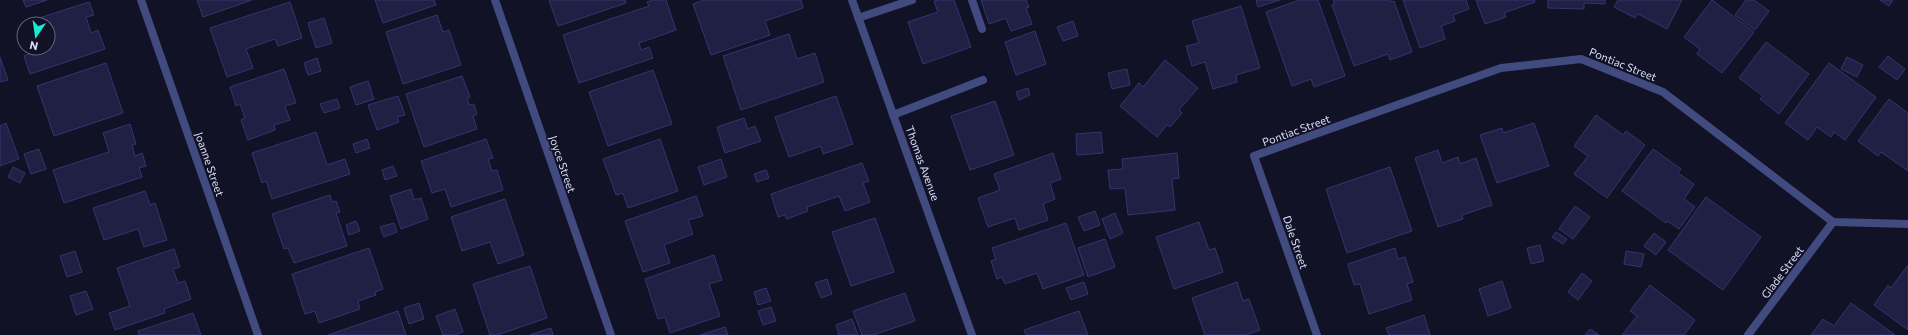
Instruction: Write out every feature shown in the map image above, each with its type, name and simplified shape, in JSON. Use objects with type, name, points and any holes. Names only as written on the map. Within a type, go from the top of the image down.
[{"type":"street","name":"Joanne Street","points":[[141,0],[258,335]]},
{"type":"street","name":"Joyce Street","points":[[495,0],[610,335]]},
{"type":"street","name":"Thomas Avenue","points":[[852,0],[972,335]]},
{"type":"street","points":[[858,18],[912,0]]},
{"type":"street","points":[[972,0],[982,29]]},
{"type":"street","name":"Pontiac Street","points":[[1254,156],[1501,68],[1581,59],[1663,92],[1833,222]]},
{"type":"street","points":[[893,115],[983,80]]},
{"type":"street","name":"Dale Street","points":[[1254,156],[1317,335]]},
{"type":"street","points":[[1833,222],[1908,224]]},
{"type":"street","name":"Glade Street","points":[[1748,335],[1833,222]]},
{"type":"building","points":[[23,0],[47,0],[26,7]]},
{"type":"building","points":[[197,0],[252,0],[203,17]]},
{"type":"building","points":[[375,0],[434,0],[436,5],[383,23]]},
{"type":"building","points":[[549,0],[625,0],[626,3],[558,26]]},
{"type":"building","points":[[653,0],[666,0],[676,30],[639,43],[641,50],[649,47],[653,58],[579,83],[563,35],[649,6],[647,2]]},
{"type":"building","points":[[704,0],[801,0],[803,8],[765,21],[770,35],[711,55],[693,4]]},
{"type":"building","points":[[954,0],[971,47],[923,64],[908,22],[938,12],[934,1]]},
{"type":"building","points":[[981,0],[1026,0],[1029,7],[1026,8],[1032,24],[1011,31],[1006,18],[989,24]]},
{"type":"building","points":[[1256,0],[1280,0],[1258,7]]},
{"type":"building","points":[[1299,0],[1318,0],[1345,76],[1314,87],[1311,79],[1292,86],[1266,12]]},
{"type":"building","points":[[1333,0],[1394,1],[1412,52],[1390,60],[1388,54],[1354,66],[1332,5],[1335,4]]},
{"type":"building","points":[[1403,0],[1466,0],[1469,9],[1453,15],[1455,21],[1441,26],[1445,39],[1420,48]]},
{"type":"building","points":[[1476,0],[1534,0],[1535,2],[1504,13],[1506,17],[1485,24]]},
{"type":"building","points":[[1548,0],[1605,0],[1605,4],[1584,3],[1584,9],[1548,8]]},
{"type":"building","points":[[1618,0],[1682,0],[1667,29],[1638,14],[1635,18],[1614,7]]},
{"type":"building","points":[[1712,0],[1754,32],[1722,73],[1697,54],[1700,49],[1684,37]]},
{"type":"building","points":[[1746,0],[1754,0],[1769,11],[1755,30],[1735,15]]},
{"type":"building","points":[[1880,0],[1893,0],[1889,6]]},
{"type":"building","points":[[89,2],[94,15],[86,17],[91,33],[98,30],[105,49],[30,74],[24,56],[56,56],[56,16],[45,16]]},
{"type":"building","points":[[290,2],[302,38],[278,46],[275,39],[246,49],[253,68],[227,77],[210,28]]},
{"type":"building","points":[[1241,6],[1260,68],[1236,75],[1237,82],[1213,89],[1205,62],[1192,66],[1186,46],[1199,43],[1192,21]]},
{"type":"building","points":[[437,15],[443,32],[449,30],[461,65],[403,84],[386,32]]},
{"type":"building","points":[[324,18],[332,43],[316,48],[308,23]]},
{"type":"building","points":[[1073,21],[1078,36],[1063,41],[1057,27]]},
{"type":"building","points":[[1035,31],[1046,64],[1016,75],[1005,42]]},
{"type":"building","points":[[789,34],[797,59],[815,53],[824,82],[741,110],[723,56]]},
{"type":"building","points":[[1766,42],[1809,74],[1779,114],[1760,99],[1763,96],[1739,78]]},
{"type":"building","points":[[1888,56],[1905,69],[1897,80],[1879,67]]},
{"type":"building","points":[[0,57],[8,80],[0,82]]},
{"type":"building","points":[[1847,57],[1863,65],[1857,77],[1841,69]]},
{"type":"building","points":[[317,58],[321,71],[308,75],[304,63]]},
{"type":"building","points":[[1165,60],[1198,88],[1179,110],[1182,113],[1170,127],[1167,125],[1157,137],[1120,106],[1139,83],[1143,87]]},
{"type":"building","points":[[106,63],[123,113],[54,136],[37,86]]},
{"type":"building","points":[[1829,63],[1876,97],[1845,140],[1834,132],[1831,137],[1817,127],[1808,140],[1785,123]]},
{"type":"building","points":[[284,69],[296,103],[285,106],[290,120],[274,125],[275,130],[248,140],[241,120],[245,118],[240,104],[236,106],[230,87]]},
{"type":"building","points":[[1127,69],[1130,85],[1112,89],[1108,73]]},
{"type":"building","points":[[653,70],[672,124],[608,146],[589,92]]},
{"type":"building","points":[[462,76],[470,97],[467,98],[469,105],[474,104],[477,114],[473,116],[477,129],[424,147],[406,94]]},
{"type":"building","points":[[368,81],[374,99],[356,105],[350,87]]},
{"type":"building","points":[[1028,88],[1030,95],[1019,100],[1016,92]]},
{"type":"building","points":[[398,96],[405,115],[397,117],[399,122],[377,130],[368,105]]},
{"type":"building","points":[[836,96],[853,144],[823,154],[821,146],[789,157],[775,117]]},
{"type":"building","points":[[337,99],[340,108],[324,113],[320,104]]},
{"type":"building","points":[[1889,99],[1908,113],[1908,171],[1881,152],[1878,156],[1858,141]]},
{"type":"building","points":[[995,101],[1014,155],[970,170],[951,116]]},
{"type":"building","points":[[1596,115],[1623,135],[1626,131],[1645,145],[1607,198],[1574,174],[1588,156],[1574,146]]},
{"type":"building","points":[[744,118],[748,129],[755,126],[761,141],[725,153],[717,127]]},
{"type":"building","points":[[6,123],[19,159],[0,166],[0,126]]},
{"type":"building","points":[[1534,123],[1549,166],[1497,183],[1480,135],[1502,128],[1503,133]]},
{"type":"building","points":[[130,124],[136,144],[132,145],[135,156],[142,153],[146,166],[139,168],[142,177],[64,203],[53,170],[109,152],[103,133]]},
{"type":"building","points":[[316,132],[327,165],[345,159],[350,174],[272,199],[266,181],[262,183],[252,153]]},
{"type":"building","points":[[1101,132],[1103,153],[1077,155],[1076,134]]},
{"type":"building","points":[[367,139],[370,148],[356,153],[353,144]]},
{"type":"building","points":[[486,139],[493,158],[488,159],[492,171],[497,170],[503,190],[451,207],[445,189],[432,193],[421,161]]},
{"type":"building","points":[[660,139],[678,191],[628,208],[623,193],[616,195],[603,159]]},
{"type":"building","points":[[39,149],[46,169],[31,174],[24,154]]},
{"type":"building","points":[[1653,149],[1681,169],[1678,173],[1694,184],[1684,199],[1695,207],[1679,229],[1667,221],[1666,223],[1622,191]]},
{"type":"building","points":[[1438,150],[1442,163],[1458,157],[1460,164],[1476,158],[1492,205],[1462,215],[1463,219],[1438,227],[1415,158]]},
{"type":"building","points":[[1053,153],[1061,179],[1050,183],[1055,199],[1043,204],[1048,220],[1019,230],[1015,218],[988,227],[978,198],[1000,190],[994,174]]},
{"type":"building","points":[[1177,153],[1179,178],[1172,179],[1175,210],[1128,215],[1125,188],[1110,189],[1108,170],[1123,169],[1122,159]]},
{"type":"building","points":[[721,159],[727,177],[704,185],[698,167]]},
{"type":"building","points":[[862,163],[869,181],[863,183],[870,202],[845,211],[839,196],[807,207],[808,211],[787,219],[785,215],[778,217],[771,194]]},
{"type":"building","points":[[393,166],[397,176],[385,180],[382,170]]},
{"type":"building","points":[[13,167],[25,173],[20,183],[8,177]]},
{"type":"building","points":[[1390,167],[1412,231],[1347,253],[1326,189]]},
{"type":"building","points":[[766,170],[769,178],[757,182],[754,174]]},
{"type":"building","points":[[411,189],[414,200],[421,198],[428,219],[401,229],[390,196]]},
{"type":"building","points":[[145,191],[150,205],[155,203],[167,240],[144,247],[138,229],[104,240],[93,208]]},
{"type":"building","points":[[330,195],[332,202],[336,201],[340,212],[336,213],[347,246],[294,263],[288,248],[284,249],[272,214]]},
{"type":"building","points":[[696,196],[703,216],[688,220],[693,234],[664,245],[670,263],[643,272],[625,221]]},
{"type":"building","points":[[1706,197],[1761,237],[1723,290],[1668,250]]},
{"type":"building","points":[[505,199],[524,255],[498,264],[490,242],[462,251],[451,217]]},
{"type":"building","points":[[1575,206],[1590,217],[1573,239],[1559,229]]},
{"type":"building","points":[[1095,211],[1100,225],[1084,231],[1078,217]]},
{"type":"building","points":[[1115,213],[1123,233],[1110,239],[1102,219]]},
{"type":"building","points":[[875,218],[894,272],[851,286],[832,232]]},
{"type":"building","points":[[356,221],[360,231],[349,235],[346,225]]},
{"type":"building","points":[[1199,222],[1209,250],[1215,248],[1223,272],[1174,289],[1156,237]]},
{"type":"building","points":[[394,223],[397,232],[384,237],[380,227]]},
{"type":"building","points":[[1066,223],[1084,275],[1043,289],[1037,273],[1005,284],[1002,277],[997,279],[991,261],[996,259],[992,248]]},
{"type":"building","points":[[1556,232],[1567,239],[1563,244],[1552,237]]},
{"type":"building","points":[[1654,233],[1666,242],[1656,255],[1644,246]]},
{"type":"building","points":[[1105,239],[1115,267],[1088,277],[1078,248]]},
{"type":"building","points":[[1540,245],[1544,261],[1531,264],[1527,248]]},
{"type":"building","points":[[369,248],[383,289],[375,292],[376,295],[358,301],[360,309],[319,323],[315,311],[305,314],[292,274]]},
{"type":"building","points":[[1395,248],[1398,259],[1405,257],[1413,282],[1407,284],[1412,300],[1369,314],[1360,284],[1354,285],[1348,264]]},
{"type":"building","points":[[174,249],[180,267],[173,269],[178,283],[185,281],[191,299],[164,309],[165,313],[115,330],[109,313],[130,306],[117,268]]},
{"type":"building","points":[[75,251],[82,272],[67,277],[60,256]]},
{"type":"building","points":[[1626,251],[1644,254],[1641,267],[1624,264]]},
{"type":"building","points":[[714,255],[722,280],[709,284],[720,316],[670,333],[665,317],[658,319],[645,279]]},
{"type":"building","points":[[1908,265],[1908,330],[1874,305],[1888,285],[1891,288]]},
{"type":"building","points":[[530,266],[547,318],[497,335],[490,335],[473,284]]},
{"type":"building","points":[[1582,273],[1592,281],[1578,300],[1568,292]]},
{"type":"building","points":[[827,279],[832,294],[821,298],[815,283]]},
{"type":"building","points":[[1502,281],[1511,308],[1488,316],[1479,289]]},
{"type":"building","points":[[1084,282],[1088,294],[1071,300],[1066,288]]},
{"type":"building","points":[[1237,282],[1243,301],[1249,299],[1260,330],[1246,335],[1205,335],[1192,298]]},
{"type":"building","points":[[1650,285],[1695,320],[1684,335],[1622,335],[1637,316],[1630,311]]},
{"type":"building","points":[[766,288],[771,301],[758,305],[754,292]]},
{"type":"building","points":[[86,291],[93,309],[76,315],[70,296]]},
{"type":"building","points":[[905,293],[915,321],[873,335],[862,335],[853,311]]},
{"type":"building","points":[[419,303],[424,319],[409,324],[404,308]]},
{"type":"building","points":[[1851,303],[1895,335],[1811,335],[1823,319],[1834,326]]},
{"type":"building","points":[[771,307],[776,321],[763,325],[758,311]]},
{"type":"building","points":[[455,309],[463,332],[455,335],[443,335],[436,316]]},
{"type":"building","points":[[398,311],[406,335],[328,335]]},
{"type":"building","points":[[1079,311],[1088,335],[1026,335],[1024,330]]},
{"type":"building","points":[[193,313],[201,335],[139,335],[138,331]]},
{"type":"building","points":[[1424,315],[1430,335],[1389,335],[1386,328]]},
{"type":"building","points":[[852,319],[858,335],[839,335],[836,325]]},
{"type":"building","points":[[725,327],[728,335],[700,335]]},
{"type":"building","points":[[551,328],[553,335],[530,335]]},
{"type":"building","points":[[1590,329],[1599,335],[1585,335]]}]
